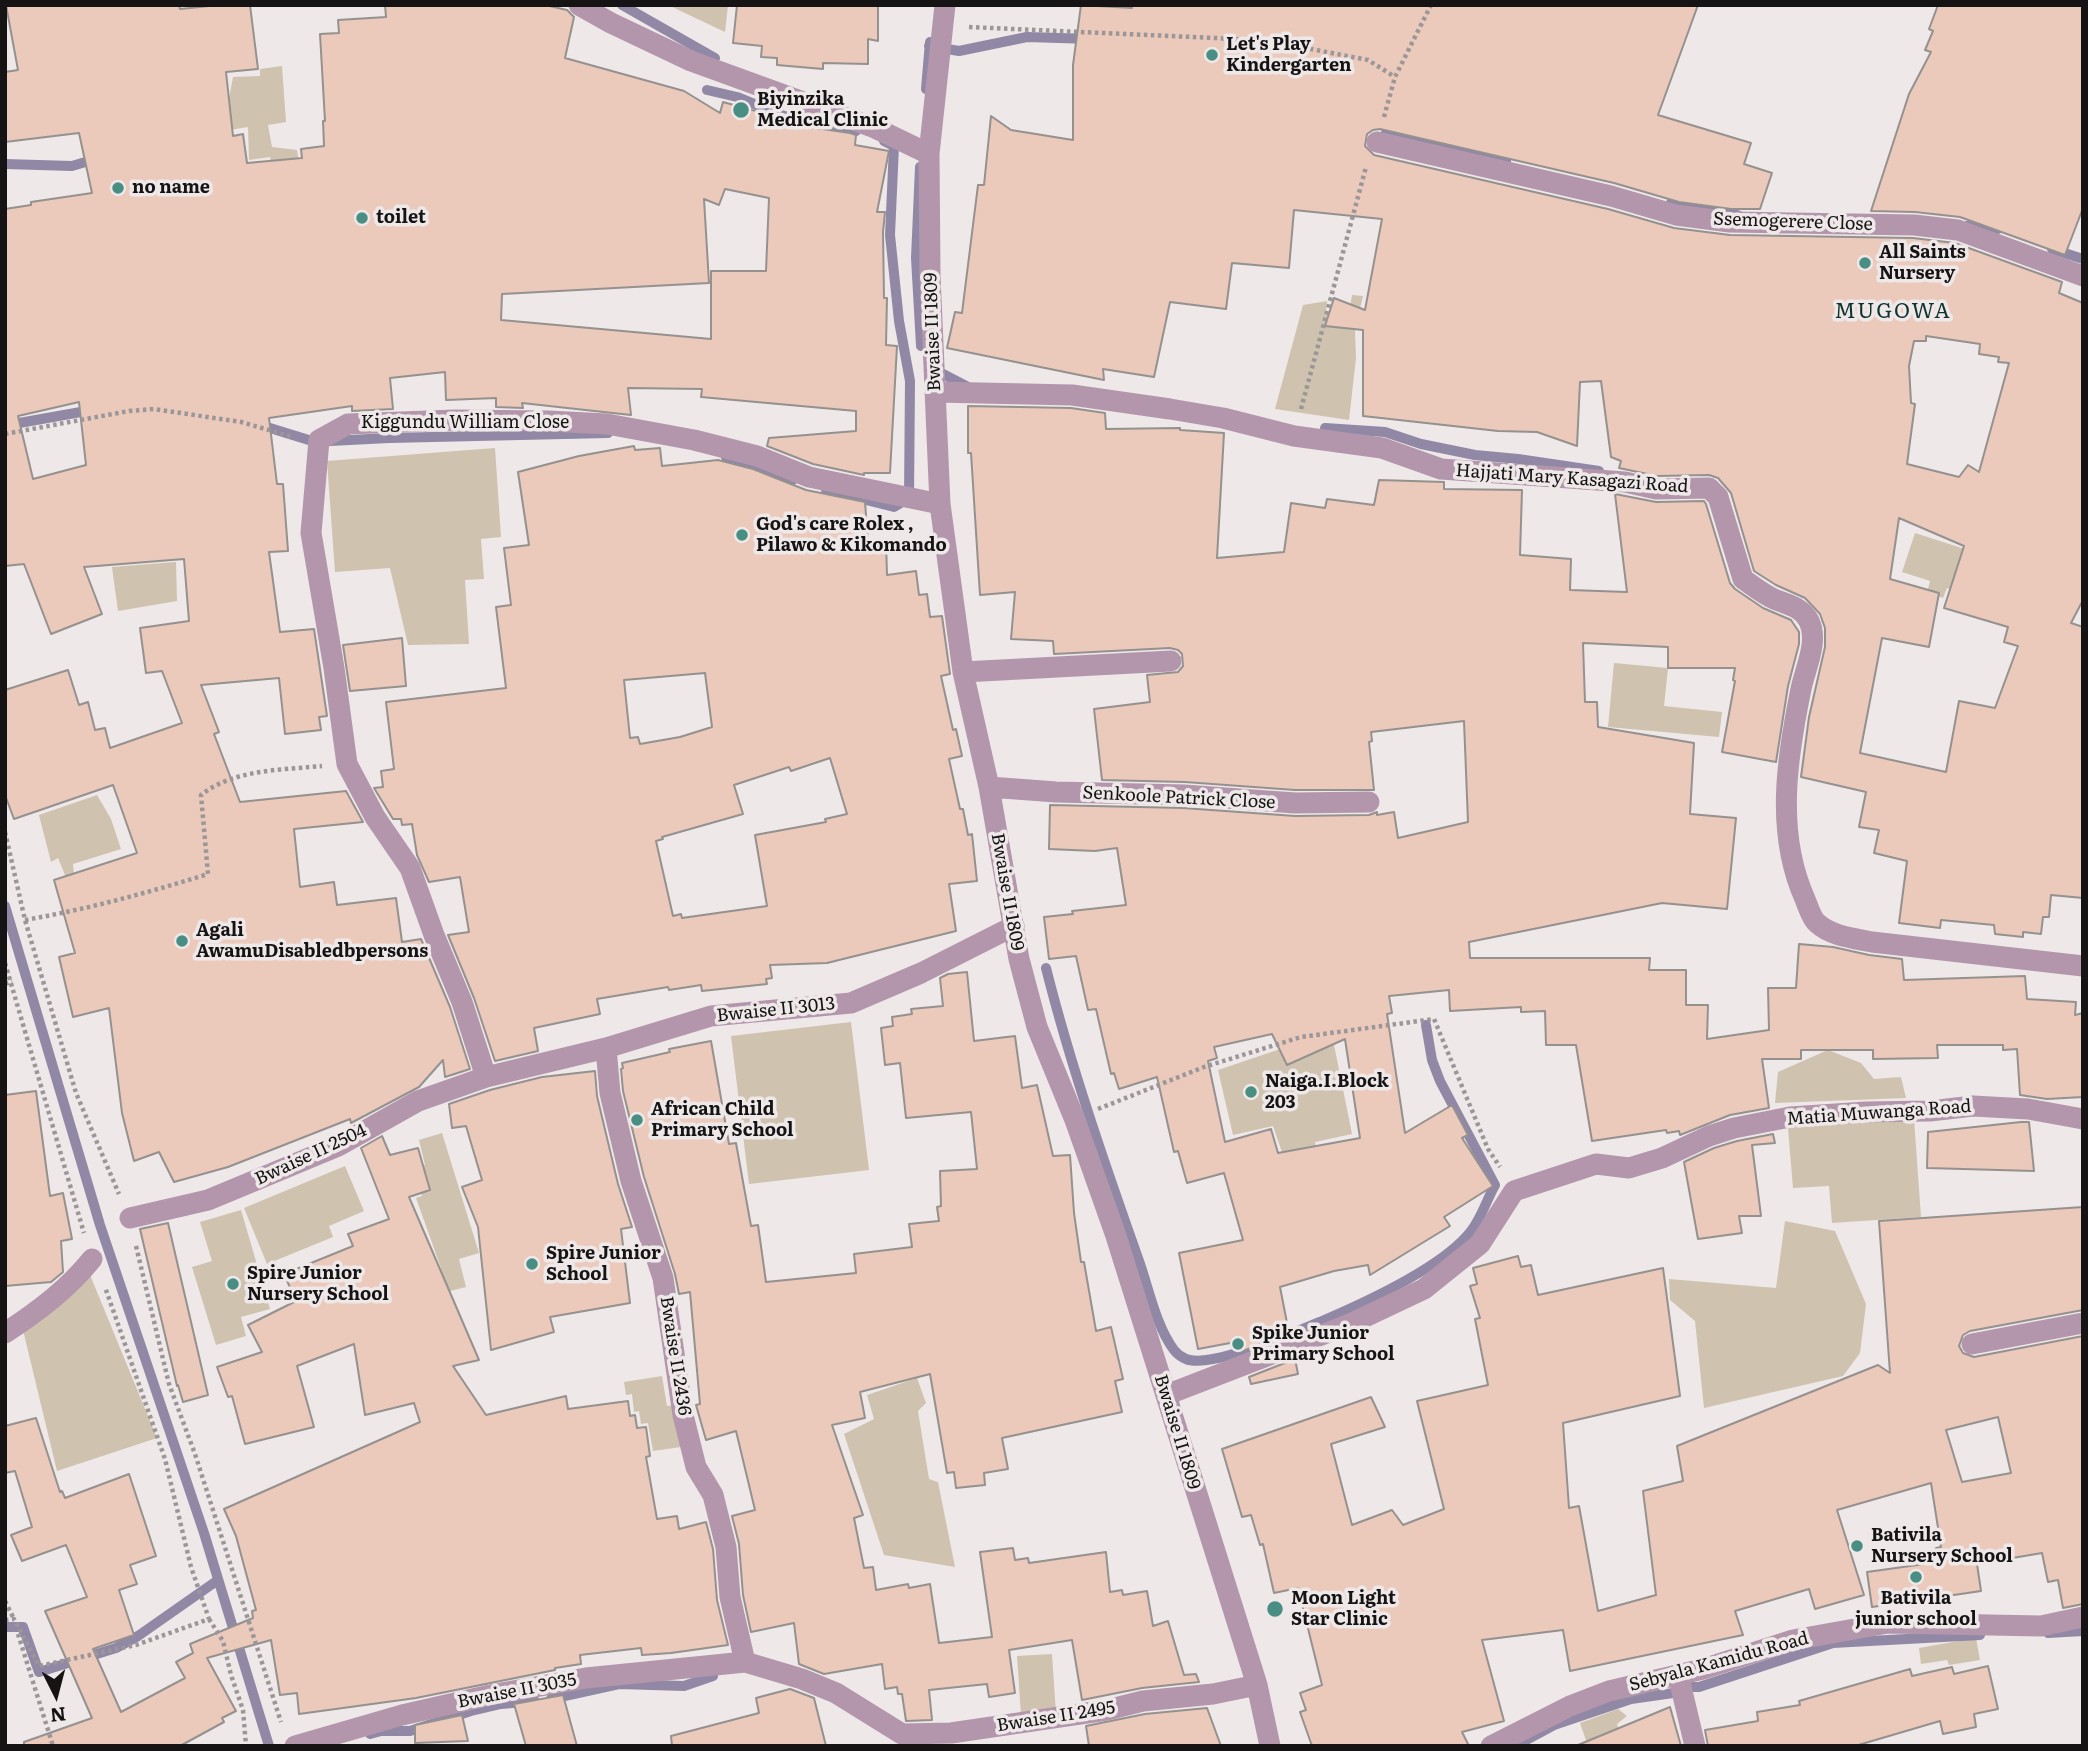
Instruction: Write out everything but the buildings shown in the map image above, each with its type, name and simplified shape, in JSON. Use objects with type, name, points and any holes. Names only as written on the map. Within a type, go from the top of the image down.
[{"type":"street","points":[[579,5],[691,61],[875,128],[929,154]]},
{"type":"street","name":"Bwaise II 1809","points":[[944,15],[929,154],[930,275],[940,504],[963,672],[989,787],[1019,958],[1037,1027],[1075,1120],[1116,1236],[1256,1685],[1270,1746]]},
{"type":"street","name":"Ssemogerere Close","points":[[1377,142],[1611,196],[1676,215],[1730,222],[1914,225],[1958,230],[2083,276]]},
{"type":"street","name":"Hajjati Mary Kasagazi Road","points":[[935,392],[1072,395],[1223,418],[1294,436],[1382,448],[1441,470],[1625,482],[1656,489],[1709,488],[1718,496],[1743,579],[1773,598],[1795,606],[1810,623],[1812,645],[1801,689],[1788,766],[1785,807],[1800,888],[1815,922],[1837,934],[1872,942],[2083,966]]},
{"type":"street","name":"Kiggundu William Close","points":[[318,443],[348,424],[455,420],[607,424],[694,440],[757,456],[810,477],[940,504]]},
{"type":"street","points":[[318,443],[311,533],[347,764],[375,817],[410,868],[470,1023],[486,1076]]},
{"type":"street","points":[[963,672],[1171,661]]},
{"type":"street","name":"Senkoole Patrick Close","points":[[989,787],[1056,792],[1184,795],[1295,803],[1369,802]]},
{"type":"street","name":"Bwaise II 3013","points":[[486,1076],[606,1048],[711,1016],[851,1003],[921,973],[1014,926]]},
{"type":"street","name":"Bwaise II 2436","points":[[606,1048],[610,1093],[631,1181],[663,1278],[683,1415],[696,1467],[713,1495],[726,1546],[730,1597],[745,1662]]},
{"type":"street","name":"Bwaise II 2504","points":[[130,1218],[208,1200],[338,1146],[418,1101],[486,1076]]},
{"type":"street","name":"Matia Muwanga Road","points":[[1514,1191],[1596,1164],[1629,1168],[1662,1158],[1721,1132],[1790,1117],[1930,1111],[1973,1106],[2028,1109],[2083,1119]]},
{"type":"street","points":[[1166,1395],[1350,1324],[1424,1289],[1480,1244],[1514,1191]]},
{"type":"street","points":[[5,1333],[51,1299],[78,1276],[92,1259]]},
{"type":"street","points":[[1972,1344],[2083,1323]]},
{"type":"street","name":"Sebyala Kamidu Road","points":[[1491,1746],[1570,1706],[1609,1691],[1703,1669],[1793,1640],[1888,1623],[2041,1626],[2083,1618]]},
{"type":"street","name":"Bwaise II 2495","points":[[745,1662],[802,1679],[836,1693],[902,1734],[951,1733],[1094,1712],[1143,1701],[1213,1694],[1256,1685]]},
{"type":"street","name":"Bwaise II 3035","points":[[289,1739],[490,1695],[586,1678],[745,1662]]},
{"type":"street","points":[[1680,1674],[1695,1746]]},
{"type":"path","points":[[1294,436],[1369,155],[1377,142],[1395,77],[1431,5]]},
{"type":"path","points":[[944,15],[1013,31],[1237,39],[1275,48],[1290,45],[1368,60],[1395,77]]},
{"type":"path","points":[[5,434],[154,408],[241,422],[318,443]]},
{"type":"path","points":[[25,920],[95,906],[208,874],[201,795],[215,784],[252,773],[347,764]]},
{"type":"path","points":[[5,832],[25,920],[76,1093],[130,1218],[169,1384],[195,1454],[289,1739]]},
{"type":"path","points":[[5,963],[92,1259],[111,1302],[165,1459],[191,1567],[209,1619],[223,1641],[243,1710],[246,1746]]},
{"type":"path","points":[[5,984],[12,981]]},
{"type":"path","points":[[1075,1120],[1204,1066],[1301,1037],[1434,1019],[1488,1149],[1514,1191]]},
{"type":"path","points":[[5,1601],[39,1666],[136,1645],[209,1619]]},
{"type":"path","points":[[5,1620],[14,1619]]},
{"type":"path","points":[[14,1619],[53,1746]]},
{"type":"shaded area","points":[[668,5],[728,5],[725,32]]},
{"type":"shaded area","points":[[282,66],[286,122],[268,125],[272,147],[297,150],[302,184],[277,196],[270,157],[249,160],[248,127],[223,131],[233,77],[260,76],[260,69]]},
{"type":"shaded area","points":[[1352,295],[1363,296],[1355,330],[1356,358],[1349,420],[1275,409],[1303,305],[1327,301],[1326,312],[1349,315]]},
{"type":"shaded area","points":[[495,448],[501,537],[481,539],[484,579],[465,580],[469,644],[408,645],[390,568],[335,572],[327,461]]},
{"type":"shaded area","points":[[1915,533],[1974,552],[1961,593],[1947,588],[1943,598],[1927,593],[1930,581],[1902,572]]},
{"type":"shaded area","points":[[176,562],[177,601],[118,611],[112,567]]},
{"type":"shaded area","points":[[1614,663],[1668,668],[1664,706],[1722,712],[1719,737],[1608,727]]},
{"type":"shaded area","points":[[97,795],[111,819],[121,849],[73,864],[74,875],[67,880],[58,858],[51,862],[39,815]]},
{"type":"shaded area","points":[[851,1022],[869,1170],[749,1184],[731,1036]]},
{"type":"shaded area","points":[[1307,1040],[1333,1040],[1352,1134],[1315,1142],[1317,1154],[1285,1161],[1273,1126],[1233,1135],[1218,1070]]},
{"type":"shaded area","points":[[1828,1050],[1861,1063],[1874,1079],[1901,1077],[1906,1098],[1775,1103],[1778,1072]]},
{"type":"shaded area","points":[[1914,1119],[1921,1217],[1832,1223],[1829,1186],[1793,1188],[1788,1128]]},
{"type":"shaded area","points":[[442,1133],[479,1253],[459,1259],[466,1287],[411,1301],[406,1279],[441,1268],[416,1198],[422,1196],[414,1170],[425,1165],[419,1140]]},
{"type":"shaded area","points":[[345,1166],[364,1211],[329,1226],[333,1237],[267,1264],[244,1208]]},
{"type":"shaded area","points":[[241,1210],[270,1309],[241,1317],[246,1336],[216,1345],[192,1267],[212,1261],[200,1222]]},
{"type":"shaded area","points":[[1785,1221],[1835,1231],[1866,1304],[1860,1353],[1843,1376],[1704,1408],[1695,1321],[1670,1300],[1669,1279],[1776,1288]]},
{"type":"shaded area","points":[[88,1270],[157,1438],[57,1471],[22,1326]]},
{"type":"shaded area","points":[[662,1376],[667,1406],[675,1405],[681,1447],[653,1451],[648,1423],[641,1424],[639,1411],[634,1412],[632,1394],[626,1395],[624,1382]]},
{"type":"shaded area","points":[[917,1378],[926,1403],[918,1411],[929,1479],[938,1482],[955,1567],[884,1555],[844,1434],[874,1419],[867,1395]]},
{"type":"shaded area","points":[[1976,1638],[1980,1660],[1949,1665],[1947,1660],[1921,1664],[1919,1648]]},
{"type":"shaded area","points":[[1052,1654],[1056,1714],[1021,1715],[1017,1656]]},
{"type":"shaded area","points":[[1618,1709],[1627,1716],[1617,1724],[1624,1746],[1588,1746],[1580,1723]]},
{"type":"waterway","points":[[622,5],[715,58]]},
{"type":"waterway","points":[[929,46],[959,51],[1027,37],[1091,39]]},
{"type":"waterway","points":[[926,89],[930,42]]},
{"type":"waterway","points":[[707,90],[737,97],[784,116],[856,131]]},
{"type":"waterway","points":[[1389,118],[1386,133],[1506,161]]},
{"type":"waterway","points":[[826,490],[894,507],[909,498],[910,381],[899,321],[890,235],[894,146],[884,141]]},
{"type":"waterway","points":[[5,164],[72,166],[92,160]]},
{"type":"waterway","points":[[920,167],[916,258],[921,346]]},
{"type":"waterway","points":[[1671,203],[1681,206],[1711,204],[1742,217]]},
{"type":"waterway","points":[[1960,229],[1975,223],[1998,229]]},
{"type":"waterway","points":[[2052,249],[2083,259]]},
{"type":"waterway","points":[[941,373],[968,387]]},
{"type":"waterway","points":[[8,425],[92,410]]},
{"type":"waterway","points":[[257,424],[312,441]]},
{"type":"waterway","points":[[1325,428],[1385,432],[1421,444],[1475,455],[1599,471]]},
{"type":"waterway","points":[[330,441],[608,433]]},
{"type":"waterway","points":[[726,457],[757,470],[793,480]]},
{"type":"waterway","points":[[5,906],[100,1225],[204,1533],[269,1746]]},
{"type":"waterway","points":[[1046,968],[1089,1116],[1158,1319],[1174,1350],[1186,1359],[1198,1361],[1233,1354],[1274,1340],[1380,1294],[1442,1258],[1471,1231],[1495,1185],[1440,1081],[1432,1060],[1426,1025]]},
{"type":"waterway","points":[[5,1627],[23,1627],[39,1672],[116,1648],[138,1636],[218,1580]]},
{"type":"waterway","points":[[2048,1633],[2083,1631]]},
{"type":"waterway","points":[[1515,1746],[1554,1725],[1631,1699],[1673,1693],[1681,1687],[1699,1687],[1833,1643],[1980,1635]]},
{"type":"waterway","points":[[551,1699],[619,1684],[684,1686],[713,1676]]},
{"type":"waterway","points":[[370,1734],[381,1731],[410,1731],[471,1711],[501,1704],[535,1701]]},
{"type":"place","name":"Let's Play Kindergarten","points":[[1212,55]]},
{"type":"place","name":"Biyinzika Medical Clinic","points":[[741,110]]},
{"type":"place","name":"no name","points":[[118,188]]},
{"type":"place","name":"toilet","points":[[362,218]]},
{"type":"place","name":"All Saints Nursery","points":[[1865,263]]},
{"type":"place","name":"God's care Rolex , Pilawo & Kikomando","points":[[742,535]]},
{"type":"place","name":"Agali AwamuDisabledbpersons","points":[[182,941]]},
{"type":"place","name":"Naiga.I.Block 203","points":[[1251,1092]]},
{"type":"place","name":"African Child Primary School","points":[[637,1120]]},
{"type":"place","name":"Spire Junior School","points":[[532,1264]]},
{"type":"place","name":"Spire Junior Nursery School","points":[[233,1284]]},
{"type":"place","name":"Spike Junior Primary School","points":[[1238,1344]]},
{"type":"place","name":"Bativila Nursery School","points":[[1857,1546]]},
{"type":"place","name":"Bativila junior school","points":[[1916,1577]]},
{"type":"place","name":"Moon Light Star Clinic","points":[[1275,1609]]},
{"type":"district","name":"MUGOWA","points":[[1893,312]]}]
